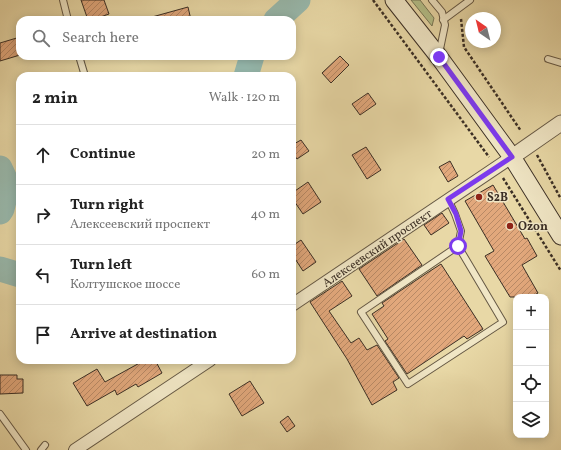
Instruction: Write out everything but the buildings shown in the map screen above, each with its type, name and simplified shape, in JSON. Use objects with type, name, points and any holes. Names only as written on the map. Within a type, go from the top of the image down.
[{"type":"main road","points":[[394,0],[439,57],[512,157],[561,236]]},
{"type":"street","name":"Алексеевский проспект","points":[[296,302],[561,123]]},
{"type":"street","points":[[75,450],[204,364]]},
{"type":"lane","points":[[63,0],[67,16]]},
{"type":"lane","points":[[432,0],[442,12],[445,25],[439,57]]},
{"type":"lane","points":[[443,20],[470,0]]},
{"type":"lane","points":[[548,59],[561,63]]},
{"type":"lane","points":[[80,60],[84,72]]},
{"type":"lane","points":[[448,199],[456,214],[461,231],[458,246],[503,322],[408,384],[361,312],[458,246]]},
{"type":"lane","points":[[0,414],[26,450]]},
{"type":"path","points":[[373,0],[497,167],[561,271]]},
{"type":"path","points":[[461,19],[464,47],[521,130]]},
{"type":"path","points":[[536,153],[561,199]]},
{"type":"green space","points":[[411,0],[420,0],[434,18],[432,26]]},
{"type":"waterway","points":[[280,16],[298,0]]},
{"type":"waterway","points":[[247,72],[251,60]]},
{"type":"waterway","points":[[0,168],[8,185],[0,212]]},
{"type":"waterway","points":[[0,269],[16,274]]},
{"type":"place","name":"S2B","points":[[479,197]]},
{"type":"place","name":"Ozon","points":[[510,226]]},
{"type":"route","points":[[439,57],[512,157],[448,199],[456,214],[461,231],[458,246]]}]
